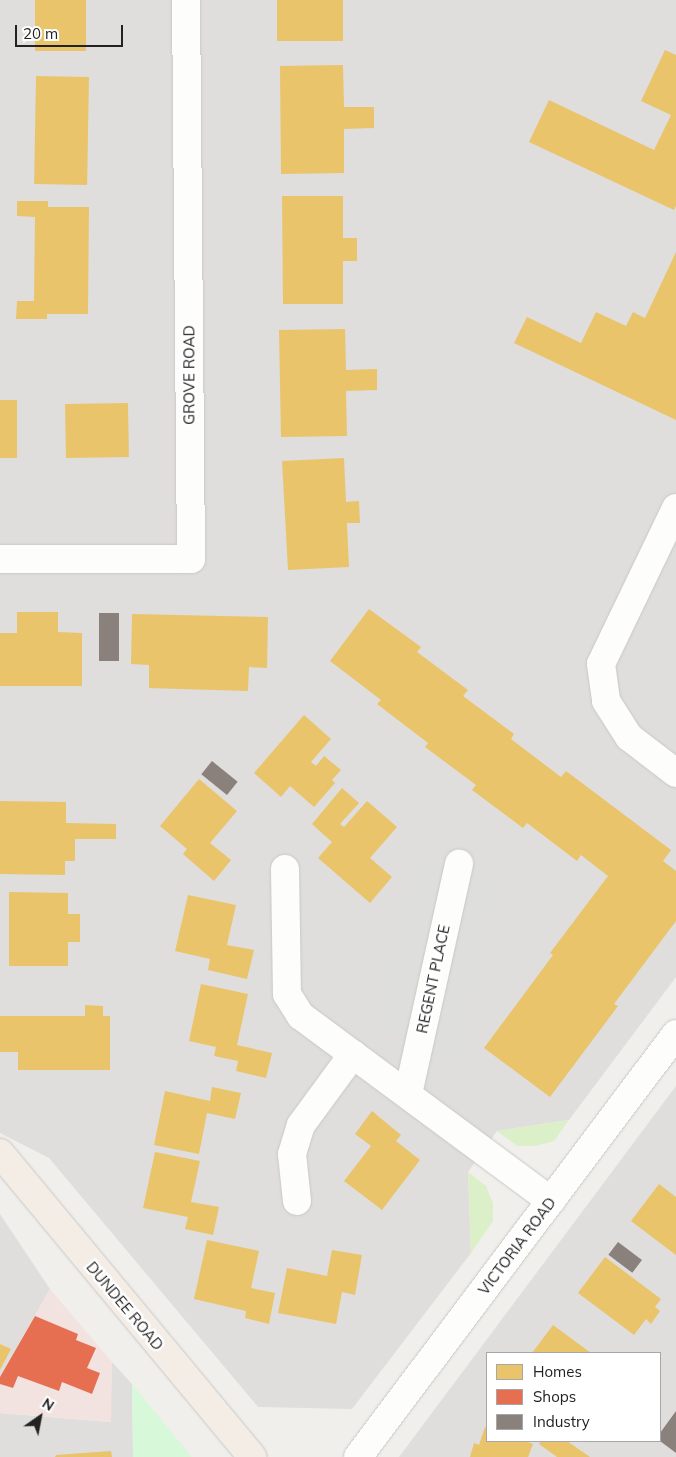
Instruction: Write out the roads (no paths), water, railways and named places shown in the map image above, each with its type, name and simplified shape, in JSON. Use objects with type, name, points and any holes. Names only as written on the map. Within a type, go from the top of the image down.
[{"type":"main road","name":"DUNDEE ROAD","points":[[0,1153],[252,1457]]},
{"type":"street","name":"GROVE ROAD","points":[[0,559],[190,559],[186,0]]},
{"type":"street","points":[[676,508],[601,664],[606,701],[630,737],[676,773]]},
{"type":"street","name":"REGENT PLACE","points":[[408,1094],[458,864]]},
{"type":"street","points":[[285,869],[287,994],[301,1016],[551,1201]]},
{"type":"street","name":"VICTORIA ROAD","points":[[358,1457],[676,1034]]},
{"type":"street","points":[[297,1201],[292,1154],[301,1125],[353,1054]]}]
